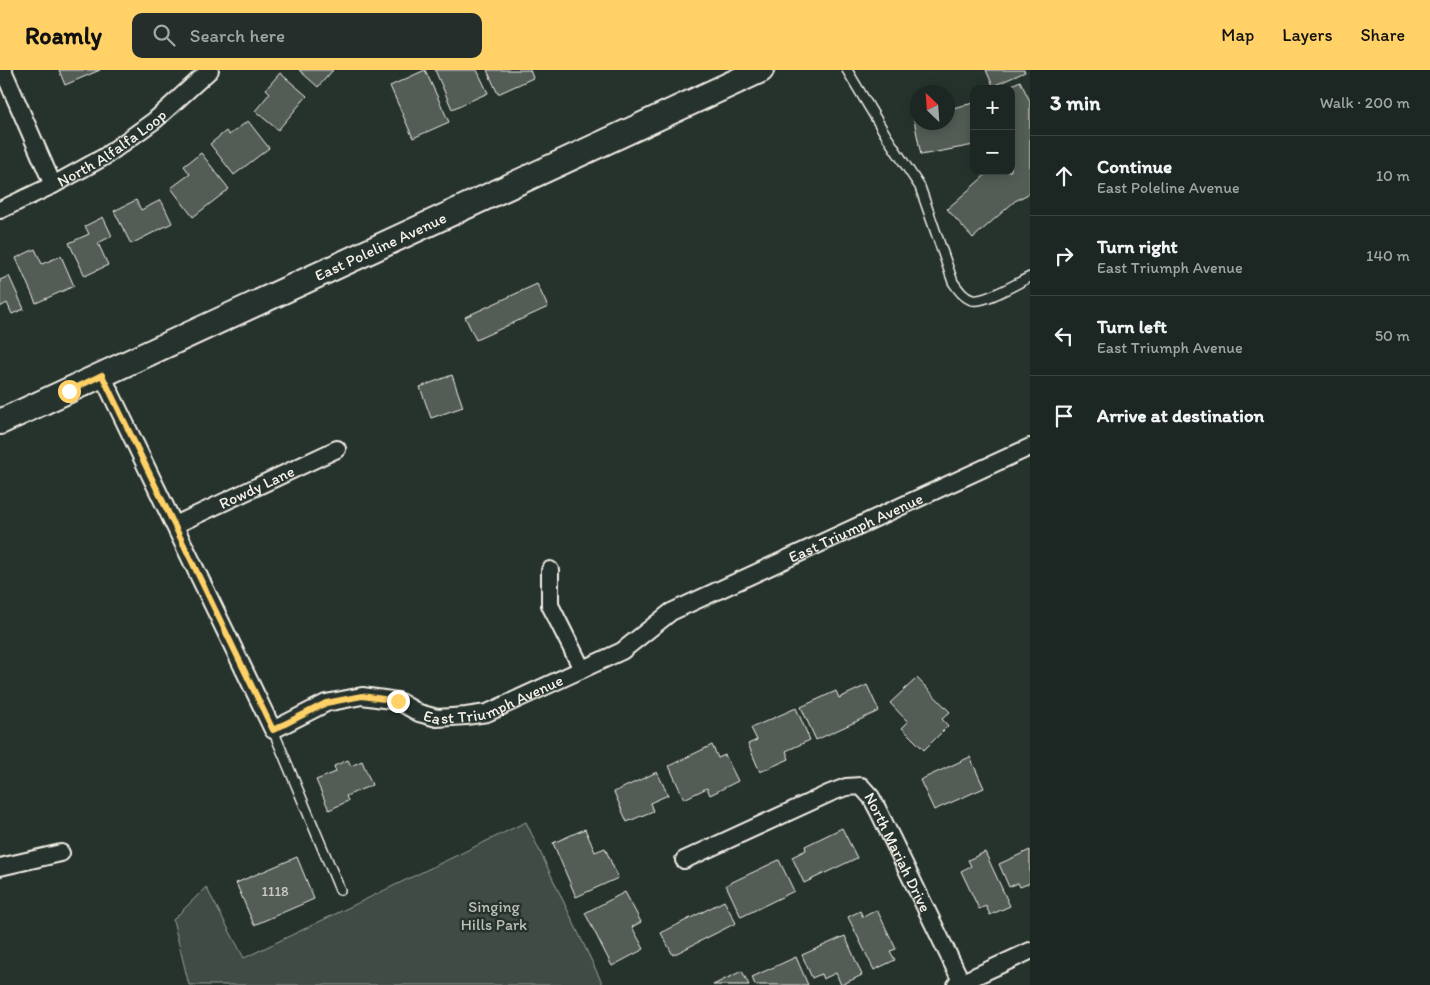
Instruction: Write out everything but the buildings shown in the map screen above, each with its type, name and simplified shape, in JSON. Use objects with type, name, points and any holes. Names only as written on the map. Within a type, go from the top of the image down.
[{"type":"main road","name":"East Poleline Avenue","points":[[0,422],[760,70]]},
{"type":"street","points":[[3,70],[53,185]]},
{"type":"street","name":"North Alfalfa Loop","points":[[0,210],[53,185],[104,157],[155,120],[210,70]]},
{"type":"street","points":[[102,375],[273,730]]},
{"type":"street","name":"East Triumph Avenue","points":[[273,730],[326,703],[362,696],[398,701],[419,713],[437,718],[487,713],[622,651],[671,612],[1030,447]]},
{"type":"street","name":"Rowdy Lane","points":[[174,525],[337,449]]},
{"type":"street","points":[[550,570],[550,605],[582,669]]},
{"type":"street","name":"North Mariah Drive","points":[[684,860],[846,786],[861,786],[871,797],[878,810],[960,984]]},
{"type":"street","points":[[0,867],[61,853]]},
{"type":"street","points":[[960,984],[1030,951]]},
{"type":"lane","points":[[847,70],[887,137],[920,187],[953,282],[962,295],[973,300],[988,297],[1030,277]]},
{"type":"lane","points":[[273,730],[340,890]]},
{"type":"green space","name":"Singing Hills Park","points":[[526,822],[603,985],[189,985],[173,920],[206,887],[244,958]]},
{"type":"route","points":[[69,391],[102,375],[273,730],[326,703],[362,696],[398,701]]}]
